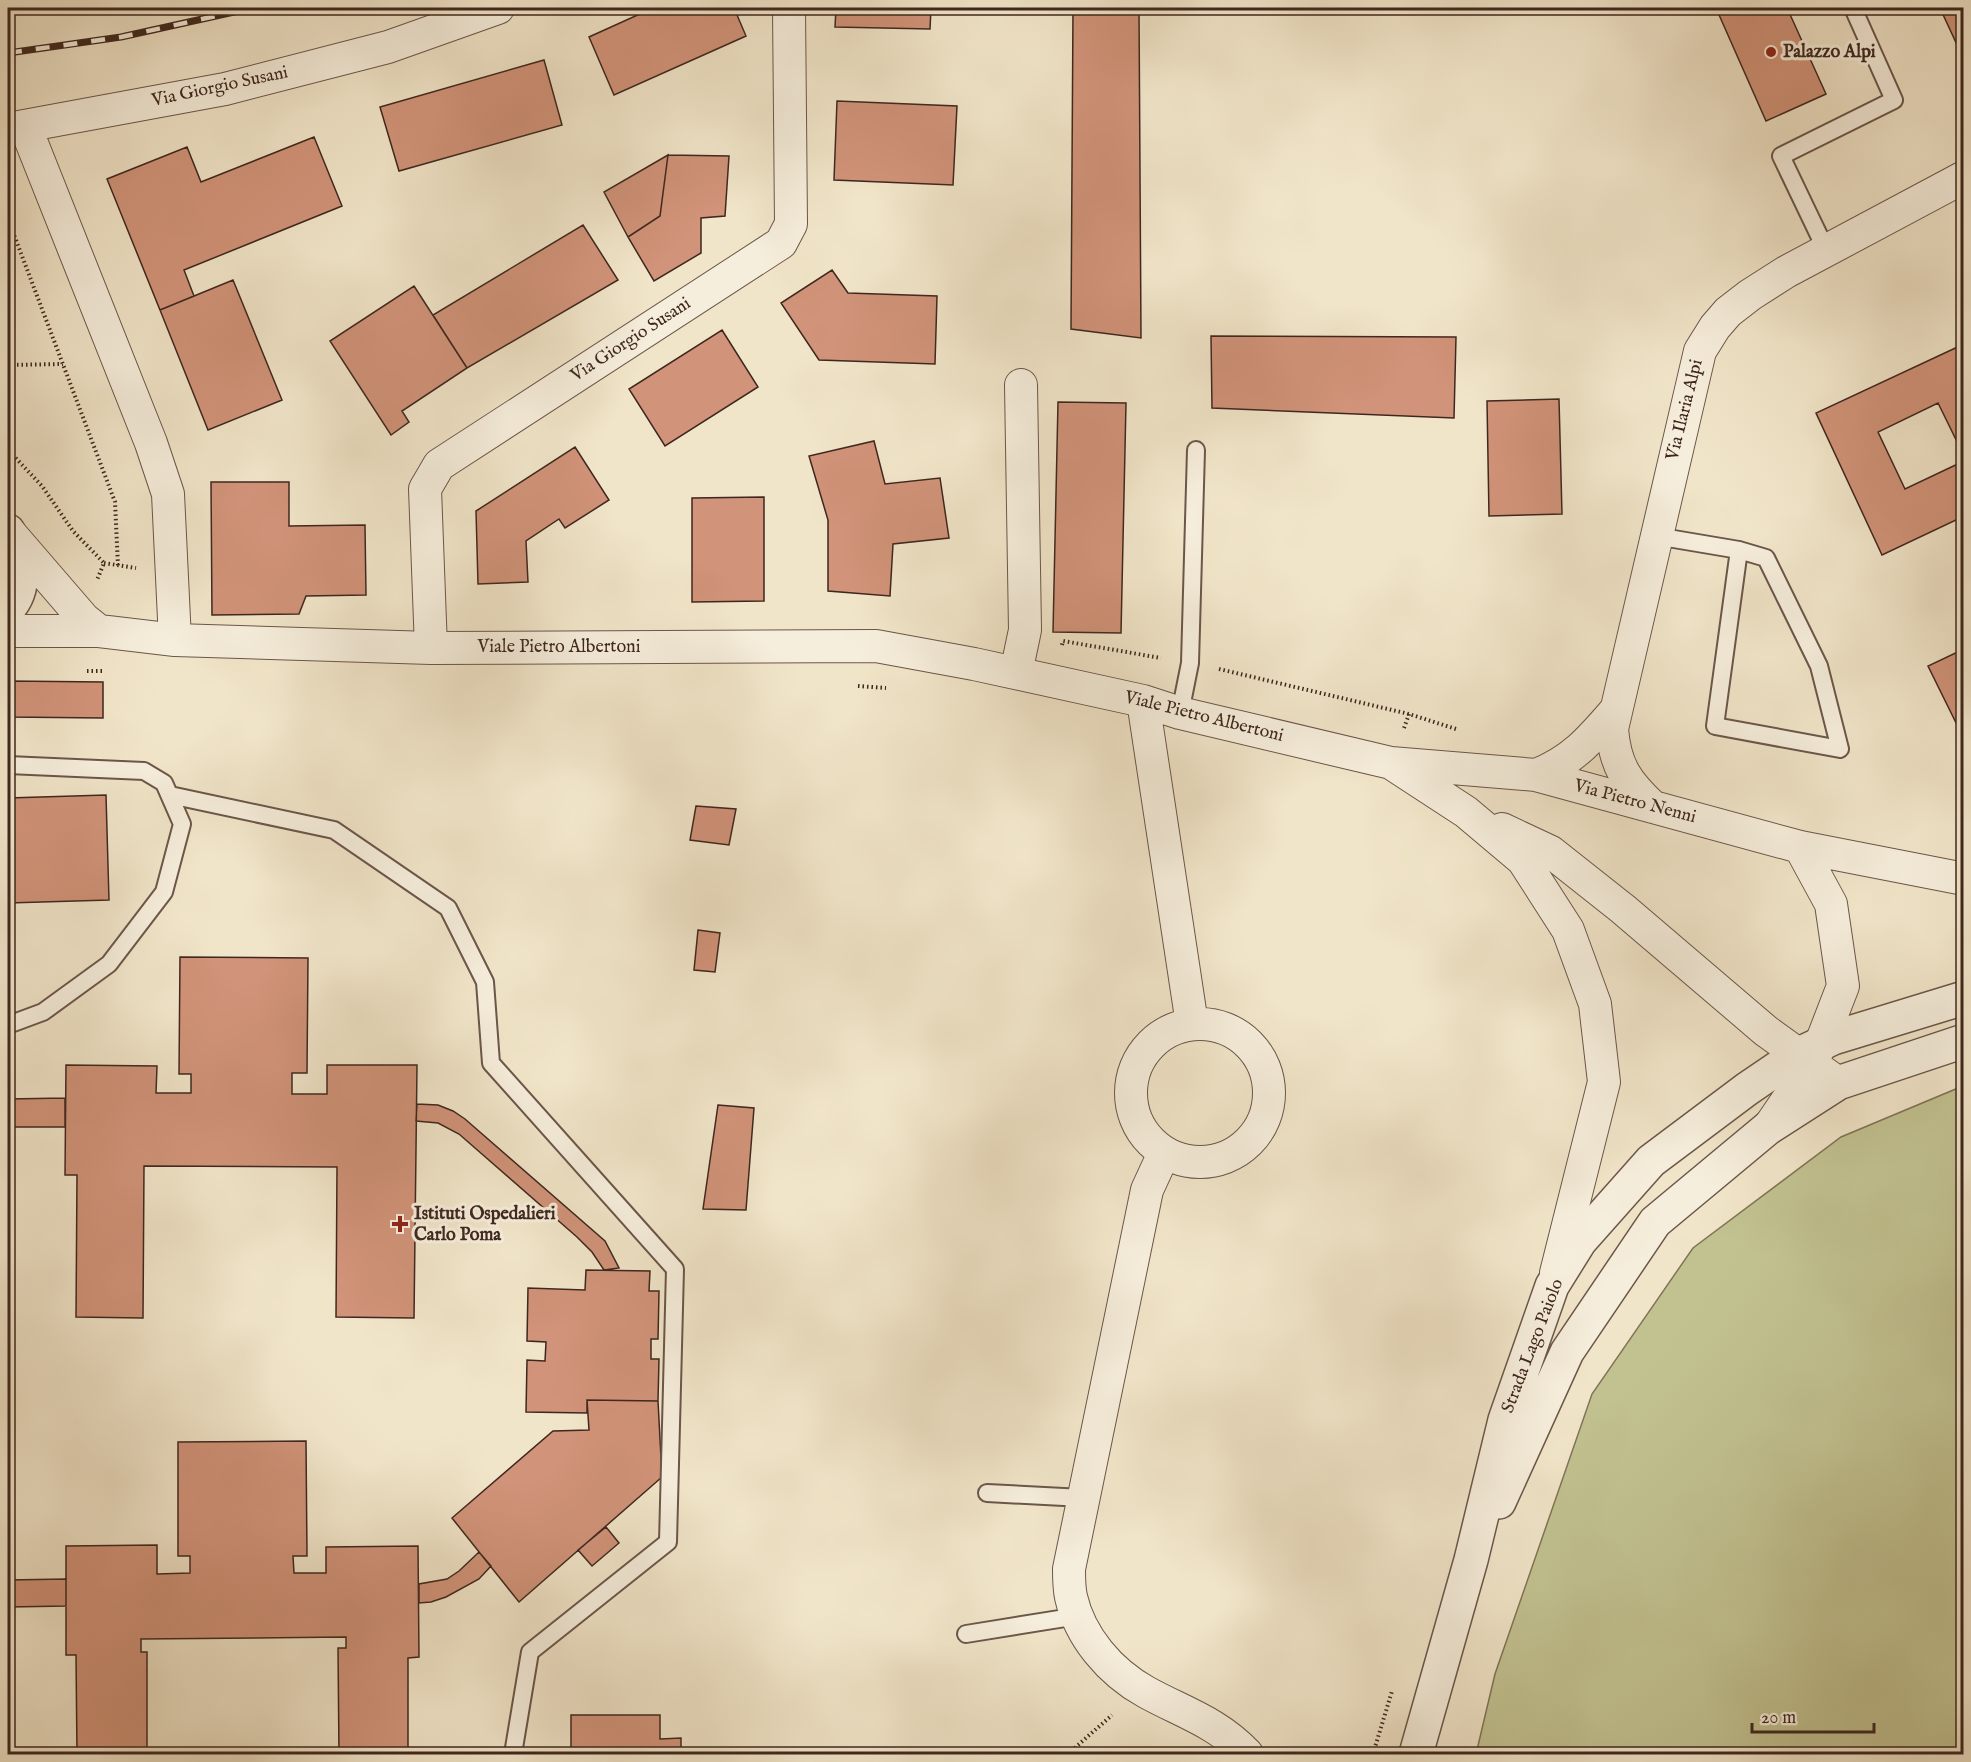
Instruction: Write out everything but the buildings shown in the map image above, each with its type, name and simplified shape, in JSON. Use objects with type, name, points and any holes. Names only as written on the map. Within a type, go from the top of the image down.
[{"type":"street","name":"Via Giorgio Susani","points":[[16,127],[225,89],[388,47],[498,8]]},
{"type":"street","name":"Via Giorgio Susani","points":[[431,648],[425,489],[439,465],[781,243],[791,224],[789,8]]},
{"type":"street","points":[[16,127],[151,443],[168,494],[175,640]]},
{"type":"street","name":"Via Ilaria Alpi","points":[[1653,807],[1632,788],[1613,746],[1612,729],[1700,351],[1715,327],[1728,312],[1750,295],[1826,250],[1964,177]]},
{"type":"street","points":[[1016,673],[1025,630],[1021,385]]},
{"type":"street","points":[[8,531],[16,544],[21,565],[20,586],[8,609]]},
{"type":"street","points":[[8,531],[84,619],[99,631]]},
{"type":"street","name":"Viale Pietro Albertoni","points":[[8,631],[99,631],[175,640],[431,648],[876,646],[1016,673],[1143,701],[1180,713],[1391,763]]},
{"type":"street","points":[[1143,701],[1192,1024]]},
{"type":"street","name":"Via Ilaria Alpi","points":[[1536,775],[1553,769],[1572,757],[1587,744],[1615,711]]},
{"type":"street","points":[[1391,763],[1466,812],[1523,860],[1568,930],[1595,1004],[1604,1082],[1552,1286]]},
{"type":"street","name":"Via Pietro Nenni","points":[[1391,763],[1536,775],[1800,847],[1964,879]]},
{"type":"street","points":[[1466,812],[1551,852],[1623,909],[1766,1031],[1810,1054],[1838,1083],[1964,1041]]},
{"type":"street","points":[[1768,1128],[1810,1054],[1843,986],[1831,904],[1800,847]]},
{"type":"street","points":[[1810,1054],[1964,998]]},
{"type":"street","points":[[1192,1024],[1214,1025],[1235,1033],[1252,1046],[1264,1065],[1269,1086],[1268,1108],[1260,1129],[1246,1146],[1227,1157],[1206,1162],[1184,1161],[1164,1153],[1148,1139],[1137,1122],[1131,1103],[1132,1083],[1139,1061],[1152,1043],[1171,1030],[1192,1024]]},
{"type":"street","name":"Strada Lago Paiolo","points":[[1416,1755],[1471,1560],[1505,1420],[1552,1286],[1580,1241],[1651,1161],[1747,1089],[1810,1054]]},
{"type":"street","name":"Strada Lago Paiolo","points":[[1471,1560],[1521,1456],[1567,1352],[1655,1222],[1768,1128],[1838,1083]]},
{"type":"street","points":[[1164,1153],[1147,1190],[1069,1569],[1070,1595],[1096,1652],[1128,1682],[1220,1729],[1247,1755]]},
{"type":"lane","points":[[1826,250],[1781,156],[1894,100],[1853,8]]},
{"type":"lane","points":[[1180,713],[1190,663],[1196,450]]},
{"type":"lane","points":[[1656,536],[1739,550],[1766,558],[1820,666],[1840,749],[1715,726],[1739,550]]},
{"type":"lane","points":[[8,765],[144,771],[164,783],[182,824],[164,892],[109,964],[43,1012],[8,1025]]},
{"type":"lane","points":[[170,795],[334,830],[448,908],[486,982],[491,1063],[675,1269],[668,1542],[530,1652],[513,1755]]},
{"type":"lane","points":[[987,1493],[1083,1498]]},
{"type":"lane","points":[[966,1634],[1078,1616]]},
{"type":"path","points":[[8,219],[115,502],[118,566]]},
{"type":"path","points":[[8,365],[63,364]]},
{"type":"path","points":[[1373,1755],[1394,1683]]},
{"type":"path","points":[[1068,1755],[1113,1714],[1147,1693]]},
{"type":"green space","points":[[1963,1086],[1963,1754],[1476,1754],[1495,1674],[1592,1394],[1693,1248],[1841,1137]]},
{"type":"railway","points":[[8,53],[121,37],[252,8]]},
{"type":"place","name":"Palazzo Alpi","points":[[1771,52]]},
{"type":"place","name":"Istituti Ospedalieri Carlo Poma","points":[[400,1224]]}]
